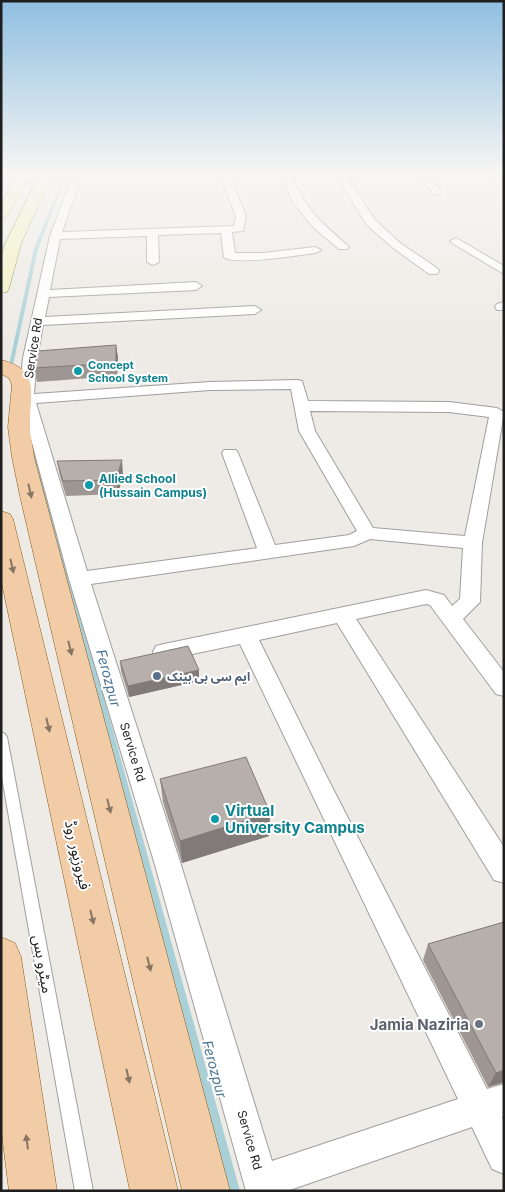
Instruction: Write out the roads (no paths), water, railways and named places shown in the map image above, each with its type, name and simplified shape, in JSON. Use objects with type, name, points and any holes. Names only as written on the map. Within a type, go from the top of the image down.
[{"type":"main road","points":[[1,288],[13,244],[20,230]]},
{"type":"main road","points":[[1,366],[17,374],[22,384],[19,427],[23,457],[206,1191]]},
{"type":"main road","name":"فیروزپور روڈ","points":[[1,519],[154,1191]]},
{"type":"main road","points":[[1,957],[33,1191]]},
{"type":"street","name":"Service Rd","points":[[57,230],[30,358],[27,399],[79,579],[124,661],[173,884],[263,1187]]},
{"type":"street","points":[[226,230],[230,258],[315,250]]},
{"type":"street","points":[[55,236],[231,230]]},
{"type":"street","points":[[322,230],[343,247]]},
{"type":"street","points":[[378,230],[433,271]]},
{"type":"street","points":[[152,233],[153,262]]},
{"type":"street","points":[[456,241],[504,271]]},
{"type":"street","points":[[43,294],[196,286]]},
{"type":"street","points":[[37,321],[254,310]]},
{"type":"street","points":[[27,399],[210,386],[297,384],[307,431],[367,533]]},
{"type":"street","points":[[302,406],[449,407],[500,414],[473,543],[470,602],[451,618]]},
{"type":"street","points":[[230,453],[268,551]]},
{"type":"street","points":[[79,579],[354,540],[367,533],[473,543]]},
{"type":"street","points":[[124,661],[426,597],[437,600],[504,688]]},
{"type":"street","points":[[342,614],[504,871]]},
{"type":"street","points":[[246,635],[319,786],[492,1105],[504,1157]]},
{"type":"street","points":[[263,1187],[492,1105]]},
{"type":"lane","name":"میٹرو بس","points":[[1,737],[84,1191]]},
{"type":"waterway","name":"Ferozpur","points":[[12,372],[11,365],[36,249],[44,230]]},
{"type":"waterway","name":"Ferozpur","points":[[30,437],[235,1191]]},
{"type":"place","name":"Concept School System","points":[[78,371]]},
{"type":"place","name":"Allied School (Hussain Campus)","points":[[89,485]]},
{"type":"place","name":"ایم سی بی بینک","points":[[157,676]]},
{"type":"place","name":"Virtual University Campus","points":[[215,819]]},
{"type":"place","name":"Jamia Naziria","points":[[479,1024]]}]
